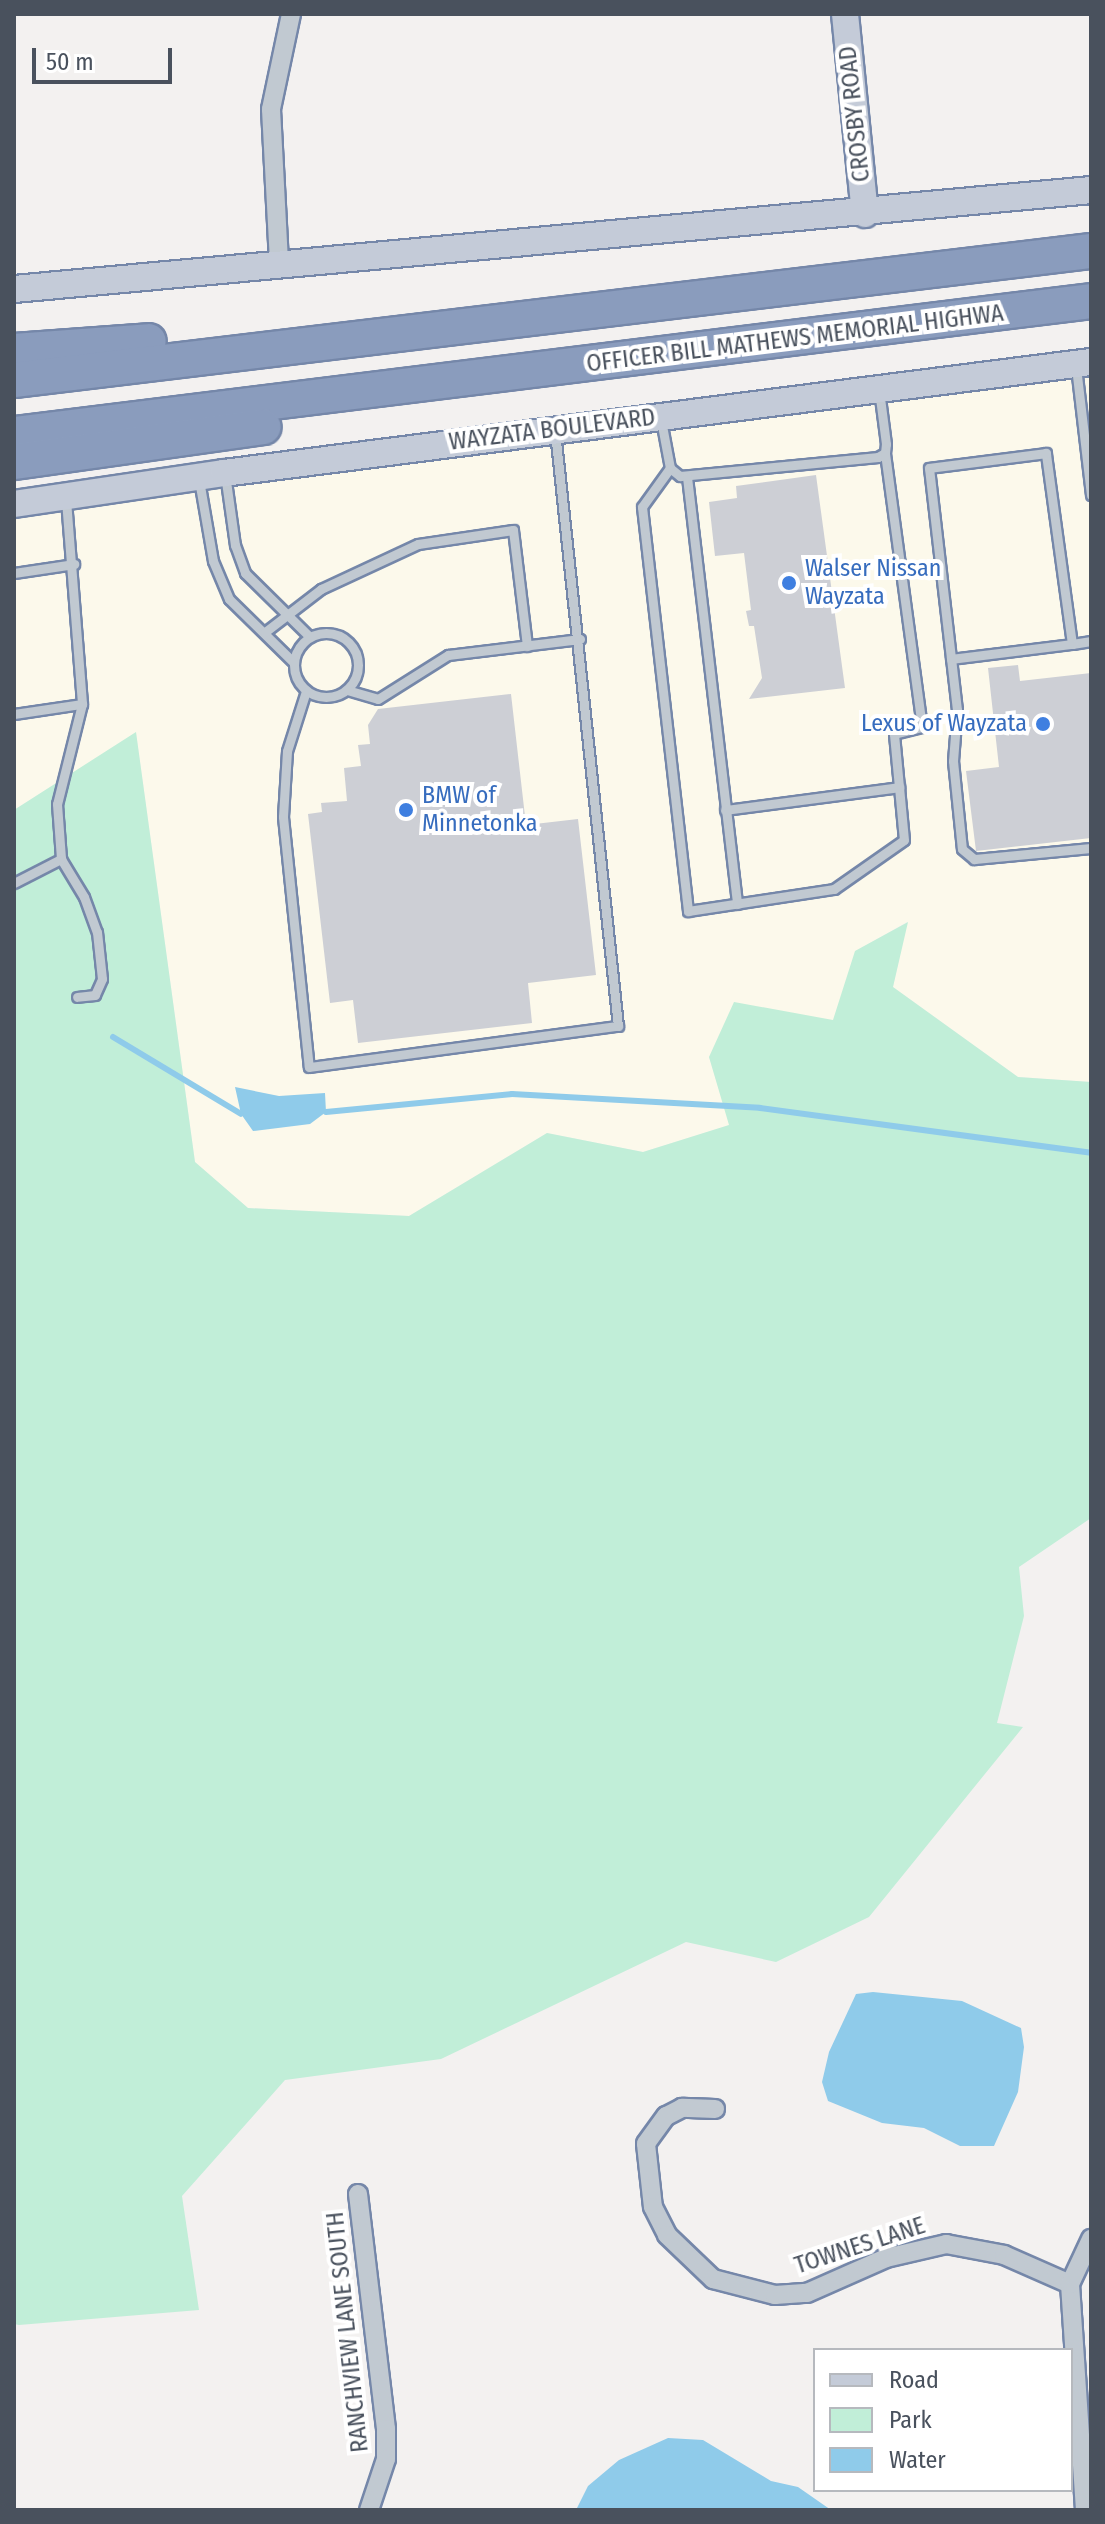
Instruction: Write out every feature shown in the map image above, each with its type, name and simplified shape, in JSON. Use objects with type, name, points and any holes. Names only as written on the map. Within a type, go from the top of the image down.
[{"type":"highway","points":[[14,380],[1091,251]]},
{"type":"highway","name":"OFFICER BILL MATHEWS MEMORIAL HIGHWA","points":[[499,377],[1091,301]]},
{"type":"highway","points":[[14,351],[255,330],[461,327]]},
{"type":"highway","points":[[14,434],[499,377]]},
{"type":"highway","points":[[14,462],[399,408],[499,377]]},
{"type":"street","points":[[279,262],[271,109],[291,14]]},
{"type":"street","name":"CROSBY ROAD","points":[[845,14],[865,214]]},
{"type":"street","points":[[14,289],[279,262],[865,214],[1091,190]]},
{"type":"street","name":"WAYZATA BOULEVARD","points":[[14,504],[212,474],[1083,363]]},
{"type":"street","name":"TOWNES LANE","points":[[715,2109],[682,2108],[666,2116],[646,2144],[653,2207],[667,2235],[713,2279],[759,2293],[807,2293],[886,2258],[946,2244],[1004,2255],[1070,2284]]},
{"type":"street","name":"RANCHVIEW LANE SOUTH","points":[[358,2194],[386,2429],[386,2459],[369,2510]]},
{"type":"street","points":[[1085,2510],[1070,2284],[1091,2239]]},
{"type":"lane","points":[[1083,363],[1091,495]]},
{"type":"lane","points":[[661,416],[670,468],[642,507],[688,911],[834,889],[904,840],[894,734],[922,727],[879,390]]},
{"type":"lane","points":[[212,474],[213,561],[229,599],[293,662],[306,691],[287,751],[283,817],[309,1067],[618,1026],[580,639],[555,429]]},
{"type":"lane","points":[[670,468],[687,477],[885,453]]},
{"type":"lane","points":[[1072,644],[1046,453],[929,468],[951,659],[962,849],[974,859],[1091,848]]},
{"type":"lane","points":[[212,474],[245,573],[310,637]]},
{"type":"lane","points":[[687,477],[737,904]]},
{"type":"lane","points":[[65,497],[74,564],[82,704],[57,804],[61,859],[84,897],[97,932],[102,979],[95,995],[77,997]]},
{"type":"lane","points":[[265,632],[321,589],[418,544],[513,530],[527,646]]},
{"type":"lane","points":[[14,573],[74,564]]},
{"type":"lane","points":[[293,662],[310,637],[331,633],[349,643],[358,672],[347,690],[327,698],[306,691]]},
{"type":"lane","points":[[347,690],[378,699],[448,655],[580,639]]},
{"type":"lane","points":[[951,659],[1091,641]]},
{"type":"lane","points":[[14,714],[82,704]]},
{"type":"lane","points":[[725,810],[899,787]]},
{"type":"lane","points":[[14,883],[61,859]]},
{"type":"shaded area","points":[[1091,362],[1091,1082],[1018,1077],[893,987],[907,922],[856,951],[834,1020],[709,1057],[730,1125],[643,1152],[547,1133],[409,1216],[248,1208],[195,1162],[136,733],[14,810],[14,504]]},
{"type":"green space","points":[[136,732],[195,1162],[248,1208],[409,1216],[547,1133],[643,1152],[729,1125],[709,1057],[734,1002],[833,1020],[855,951],[908,922],[893,987],[1018,1077],[1091,1082],[1091,1518],[1019,1567],[1024,1616],[997,1723],[1023,1727],[869,1917],[776,1962],[686,1942],[441,2059],[285,2080],[182,2196],[199,2310],[19,2325],[14,2324],[14,810]]},
{"type":"water","points":[[235,1087],[279,1096],[325,1093],[326,1112],[310,1124],[253,1131],[241,1114]]},
{"type":"water","points":[[873,1992],[962,2001],[1021,2028],[1024,2047],[1018,2092],[994,2146],[960,2146],[924,2128],[882,2123],[828,2101],[822,2082],[829,2052],[856,1994]]},
{"type":"water","points":[[668,2438],[703,2440],[771,2481],[798,2487],[831,2510],[576,2510],[588,2486],[619,2460]]},
{"type":"building","name":"Walser Nissan Wayzata","points":[[816,475],[845,688],[749,699],[762,678],[754,626],[749,626],[746,611],[751,610],[744,553],[715,556],[709,502],[737,498],[736,486]]},
{"type":"building","name":"Lexus of Wayzata","points":[[1018,665],[1020,681],[1091,673],[1091,838],[976,851],[966,771],[999,767],[988,668]]},
{"type":"building","points":[[511,694],[526,825],[578,819],[596,975],[528,983],[532,1023],[358,1043],[353,1000],[330,1003],[308,814],[322,812],[321,803],[347,801],[344,768],[361,766],[358,745],[370,744],[368,725],[378,709]]},
{"type":"waterway","points":[[113,1037],[241,1114]]},
{"type":"waterway","points":[[326,1112],[512,1094],[760,1108],[1091,1153]]},
{"type":"place","name":"Walser Nissan Wayzata","points":[[789,583]]},
{"type":"place","name":"Lexus of Wayzata","points":[[1043,724]]},
{"type":"place","name":"BMW of Minnetonka","points":[[406,810]]}]
